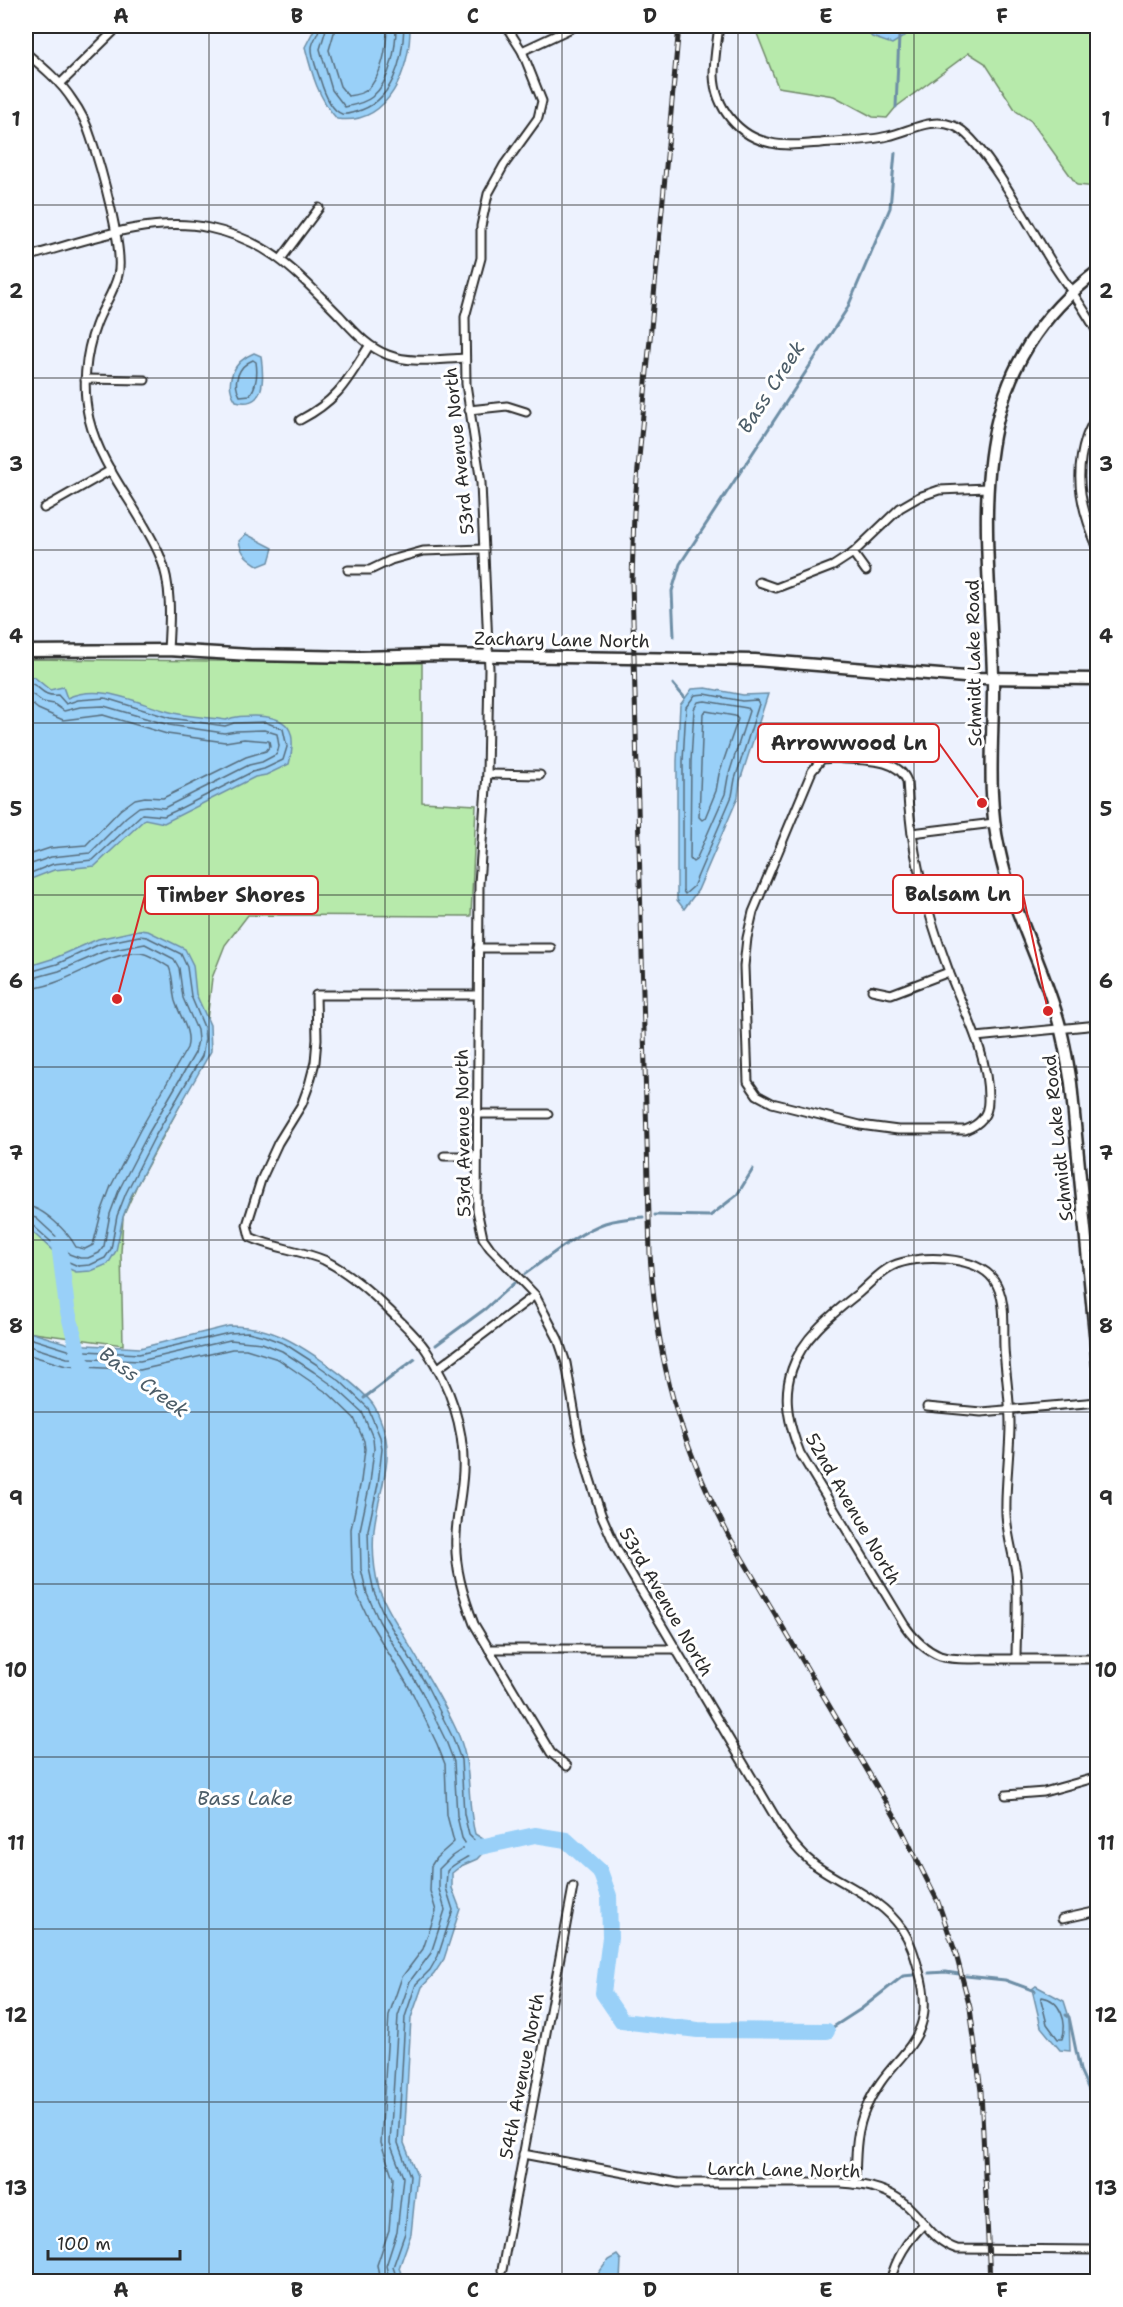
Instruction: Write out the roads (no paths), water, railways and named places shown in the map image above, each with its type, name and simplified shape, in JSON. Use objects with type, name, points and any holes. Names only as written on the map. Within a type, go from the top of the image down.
[{"type":"street","points":[[60,84],[119,26]]},
{"type":"street","points":[[506,26],[522,51],[576,26],[586,26]]},
{"type":"street","points":[[719,26],[714,75],[718,97],[726,113],[743,131],[757,139],[772,144],[786,145],[873,139],[890,136],[928,123],[954,126],[964,131],[998,175],[1053,265],[1074,292],[1098,334]]},
{"type":"street","name":"53rd Avenue North","points":[[522,51],[539,91],[541,109],[538,118],[495,179],[488,194],[481,226],[481,258],[465,317],[469,410],[481,483],[488,655],[487,774],[479,884],[477,1210],[483,1238],[535,1295],[558,1339],[566,1363],[579,1438],[601,1514],[634,1581],[787,1837],[815,1864],[885,1908],[904,1932],[911,1946],[926,2001],[921,2028],[913,2043],[874,2090],[866,2108],[858,2130],[855,2184]]},
{"type":"street","points":[[26,53],[60,84],[84,119],[91,137],[116,234],[119,274],[96,326],[88,354],[85,379],[89,418],[96,441],[160,556],[165,571],[169,606],[168,650]]},
{"type":"street","points":[[281,259],[319,208]]},
{"type":"street","points":[[26,257],[154,226],[181,225],[208,228],[257,245],[281,259],[369,346],[406,360],[465,358]]},
{"type":"street","name":"Schmidt Lake Road","points":[[1098,271],[1074,292],[1039,329],[1021,357],[1007,387],[994,431],[987,488],[993,678],[991,767],[994,823],[1007,882],[1060,1029],[1071,1083],[1098,1365]]},
{"type":"street","points":[[300,420],[332,400],[369,346]]},
{"type":"street","points":[[85,379],[145,380]]},
{"type":"street","points":[[469,410],[507,406],[526,412]]},
{"type":"street","points":[[1097,417],[1087,435],[1078,473],[1083,510],[1098,549]]},
{"type":"street","points":[[44,508],[111,470]]},
{"type":"street","points":[[759,582],[776,588],[833,566],[853,553],[900,508],[919,497],[939,490],[987,488]]},
{"type":"street","points":[[348,570],[370,570],[400,556],[423,551],[484,549]]},
{"type":"street","points":[[853,553],[866,571]]},
{"type":"street","name":"Zachary Lane North","points":[[26,651],[168,650],[338,657],[488,655],[755,660],[935,675],[993,678],[1098,678]]},
{"type":"street","points":[[822,759],[892,765],[904,774],[907,781],[918,872],[928,914],[976,1037],[989,1098],[986,1115],[980,1122],[964,1130],[898,1130],[860,1125],[772,1103],[757,1095],[748,1082],[744,966],[753,912],[816,765],[822,759]]},
{"type":"street","points":[[487,774],[540,775]]},
{"type":"street","points":[[912,833],[994,823]]},
{"type":"street","points":[[478,948],[551,948]]},
{"type":"street","points":[[872,990],[891,994],[949,972]]},
{"type":"street","points":[[477,995],[316,995],[316,1051],[309,1085],[302,1104],[278,1143],[261,1180],[248,1226],[250,1237],[264,1244],[325,1261],[357,1281],[378,1298],[426,1349],[458,1419],[463,1469],[456,1536],[460,1581],[474,1624],[550,1754],[567,1766]]},
{"type":"street","points":[[976,1037],[1098,1025]]},
{"type":"street","points":[[477,1114],[548,1114]]},
{"type":"street","points":[[444,1156],[477,1156]]},
{"type":"street","name":"52nd Avenue North","points":[[1010,1411],[1005,1371],[1002,1300],[993,1279],[986,1272],[966,1262],[954,1260],[908,1261],[892,1266],[825,1321],[812,1336],[800,1351],[792,1369],[787,1393],[790,1423],[800,1453],[905,1626],[912,1636],[928,1650],[941,1657],[954,1658],[1098,1659]]},
{"type":"street","points":[[437,1369],[535,1295]]},
{"type":"street","points":[[927,1407],[981,1412],[1098,1402]]},
{"type":"street","points":[[1010,1411],[1006,1514],[1017,1586],[1016,1659]]},
{"type":"street","points":[[489,1649],[675,1649]]},
{"type":"street","points":[[1006,1795],[1044,1792],[1098,1778]]},
{"type":"street","name":"54th Avenue North","points":[[502,2270],[573,1887]]},
{"type":"street","points":[[1062,1919],[1098,1911]]},
{"type":"street","name":"Larch Lane North","points":[[523,2154],[678,2183],[855,2184],[893,2195],[904,2203],[935,2237],[957,2249],[1098,2250]]},
{"type":"street","points":[[890,2282],[904,2246],[924,2224]]},
{"type":"water","points":[[316,26],[410,26],[406,59],[401,76],[383,104],[355,119],[337,119],[330,111],[320,94],[305,47]]},
{"type":"water","points":[[861,26],[911,26],[905,36],[892,44],[872,37]]},
{"type":"water","points":[[254,353],[261,356],[263,373],[261,389],[253,400],[236,401],[231,387],[233,373],[241,361]]},
{"type":"water","points":[[246,534],[273,548],[269,562],[259,566],[246,556],[239,541]]},
{"type":"water","points":[[26,676],[34,677],[50,690],[63,687],[67,698],[80,694],[106,693],[184,715],[226,720],[247,716],[276,719],[288,727],[291,734],[292,752],[289,764],[266,775],[255,777],[164,823],[145,819],[95,866],[54,870],[26,881]]},
{"type":"water","points":[[706,688],[743,695],[768,694],[740,781],[738,797],[698,890],[684,909],[677,900],[677,761],[680,705],[692,689]]},
{"type":"water","points":[[139,930],[148,931],[185,949],[193,965],[196,994],[210,1025],[211,1051],[131,1196],[123,1217],[116,1251],[108,1264],[91,1271],[76,1272],[56,1263],[53,1251],[26,1226],[26,967],[55,958],[98,939]]},
{"type":"water","name":"Bass Lake","points":[[229,1326],[268,1332],[301,1347],[355,1386],[377,1410],[386,1438],[387,1451],[373,1537],[379,1589],[388,1609],[453,1722],[466,1761],[475,1834],[491,1844],[477,1859],[452,1873],[452,1888],[460,1909],[444,1959],[422,1987],[411,2018],[404,2143],[417,2175],[411,2234],[399,2268],[404,2281],[26,2281],[26,1331],[69,1344],[140,1348]]},
{"type":"water","points":[[1036,1986],[1064,2001],[1069,2017],[1070,2051],[1060,2050],[1041,2027],[1032,1989]]},
{"type":"water","points":[[617,2255],[621,2260],[620,2281],[593,2281],[608,2260]]},
{"type":"waterway","name":"Bass Creek","points":[[896,107],[899,36]]},
{"type":"waterway","name":"Bass Creek","points":[[674,636],[672,591],[680,564],[847,309],[890,208],[895,153]]},
{"type":"waterway","name":"Bass Creek","points":[[673,684],[684,697]]},
{"type":"waterway","name":"Bass Creek","points":[[655,1215],[710,1216],[737,1195],[753,1169]]},
{"type":"waterway","name":"Bass Creek","points":[[525,1274],[585,1232],[605,1223],[643,1217]]},
{"type":"waterway","name":"Bass Creek","points":[[59,1244],[67,1308],[81,1363],[84,1365]]},
{"type":"waterway","name":"Bass Creek","points":[[436,1345],[485,1309],[514,1283]]},
{"type":"waterway","name":"Bass Creek","points":[[364,1398],[415,1359]]},
{"type":"waterway","points":[[471,1849],[535,1835],[566,1840],[600,1871],[609,1896],[610,1937],[603,1993],[622,2021],[698,2030],[827,2031]]},
{"type":"waterway","points":[[929,1973],[959,1974]]},
{"type":"waterway","points":[[827,2031],[861,2009],[903,1976],[914,1975]]},
{"type":"waterway","points":[[966,1976],[1005,1980],[1035,1991]]},
{"type":"waterway","points":[[1066,2015],[1069,2017],[1080,2070],[1093,2099],[1098,2101]]},
{"type":"railway","points":[[679,26],[634,512],[632,582],[650,1254],[658,1331],[673,1400],[684,1433],[729,1536],[899,1824],[938,1902],[956,1954],[970,2008],[981,2091],[990,2282]]},
{"type":"place","name":"Arrowwood Ln","points":[[982,803]]},
{"type":"place","name":"Timber Shores","points":[[117,999]]},
{"type":"place","name":"Balsam Ln","points":[[1048,1011]]}]
